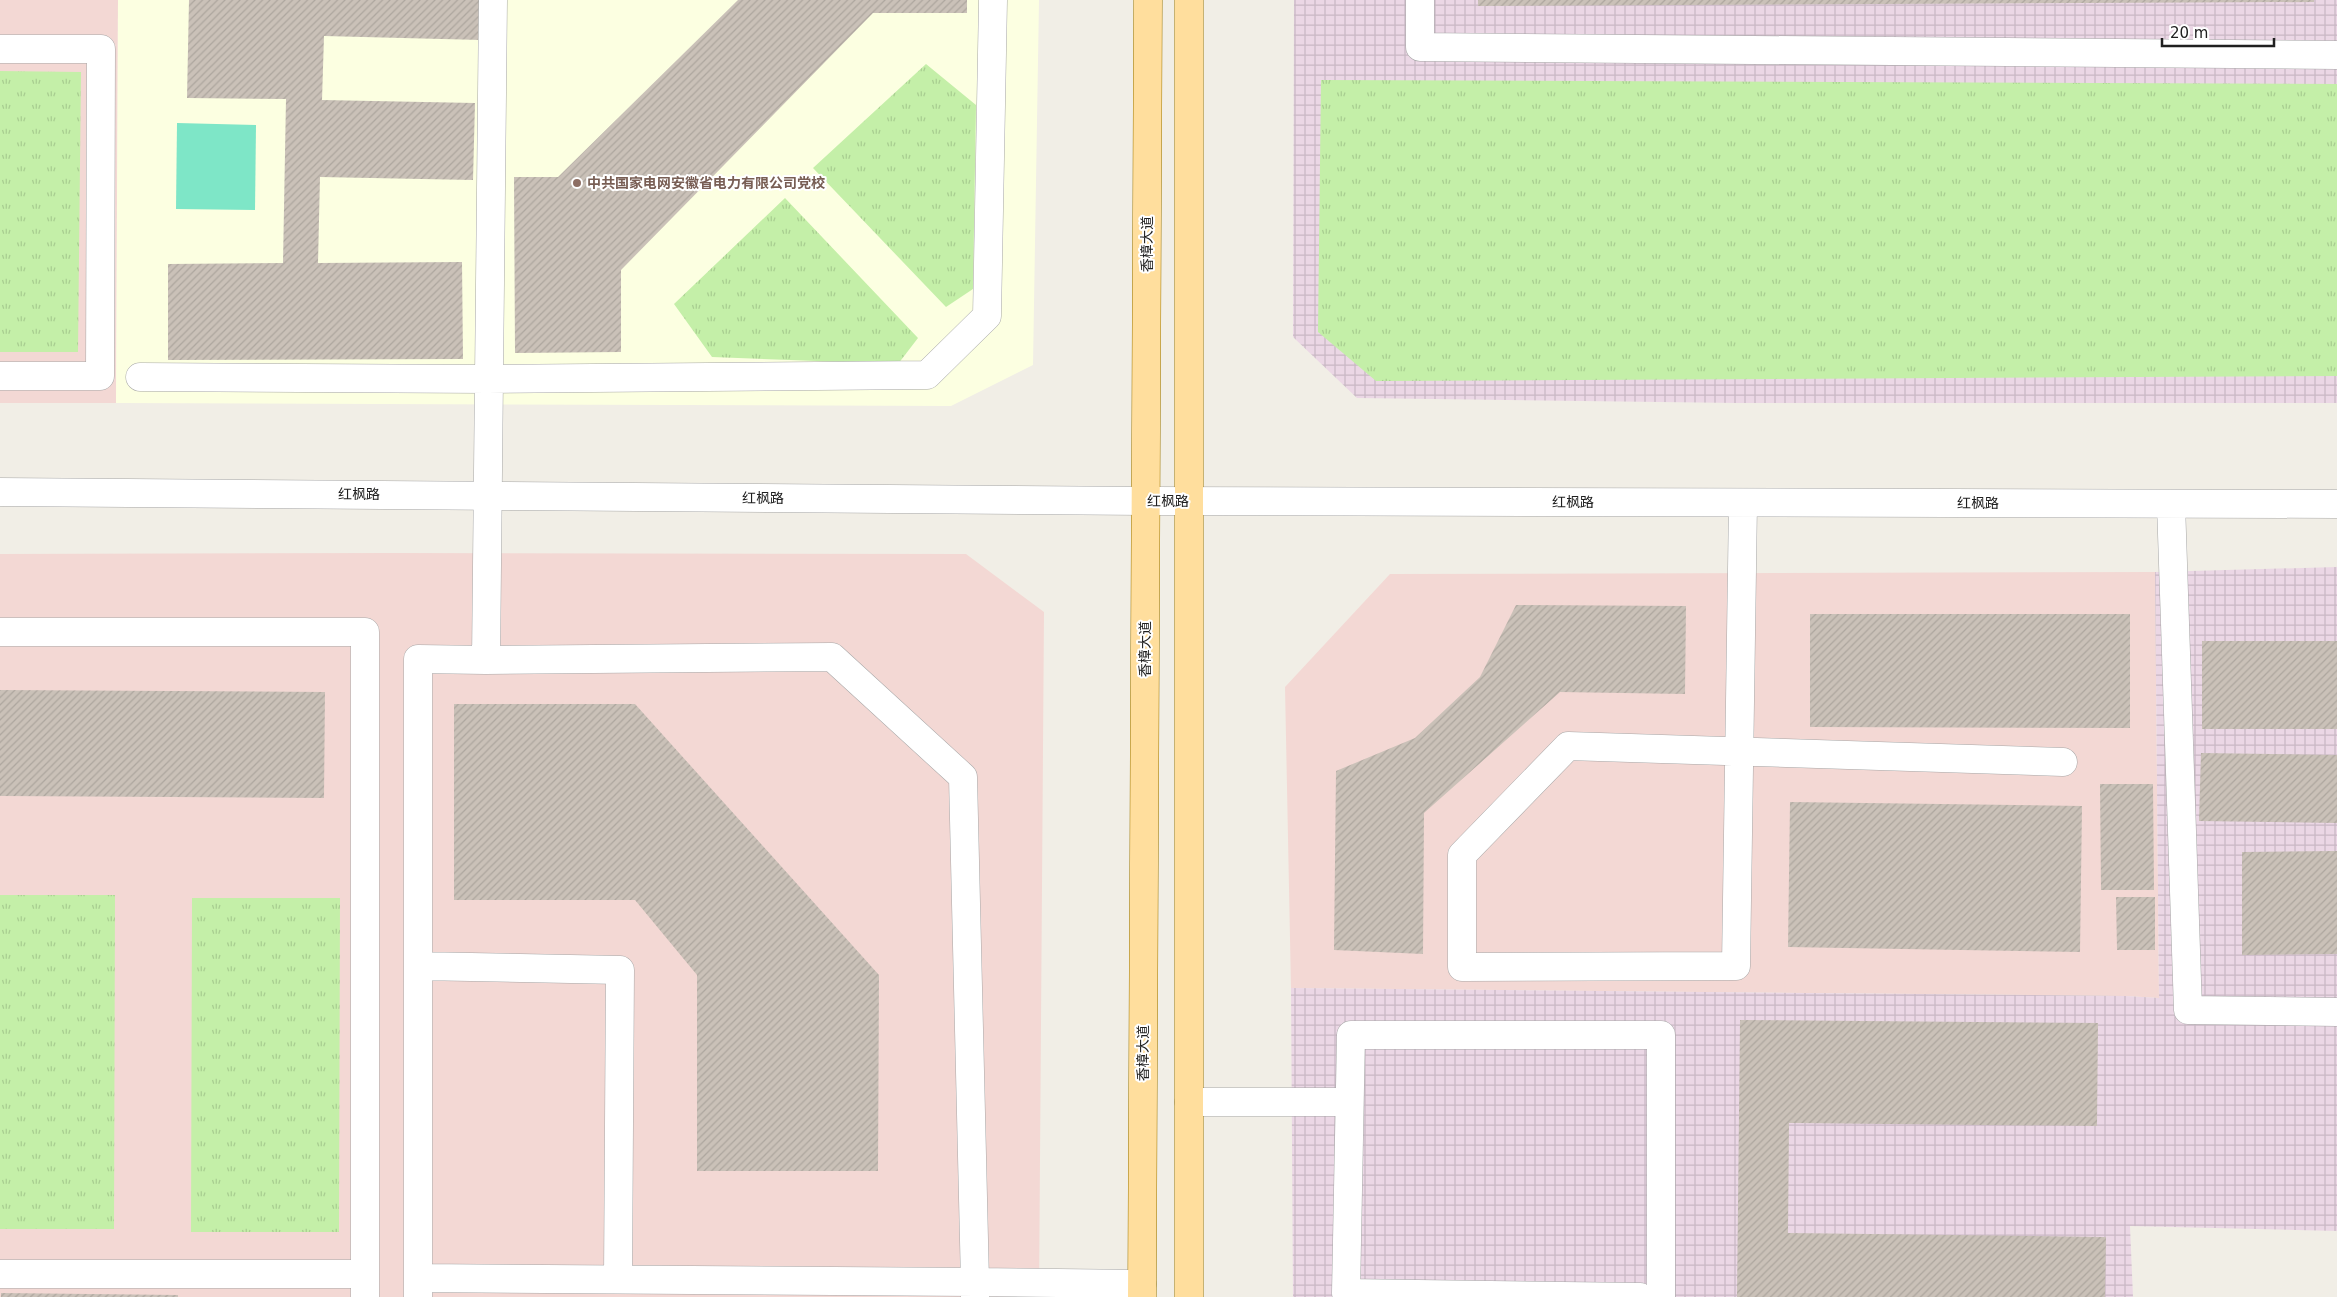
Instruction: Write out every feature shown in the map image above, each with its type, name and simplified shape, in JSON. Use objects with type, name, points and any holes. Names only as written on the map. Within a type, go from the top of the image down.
[{"type":"main road","name":"香樟大道","points":[[1142,1291],[1148,0]]},
{"type":"main road","points":[[1189,0],[1189,1297]]},
{"type":"street","points":[[486,660],[493,0]]},
{"type":"street","points":[[140,377],[488,379],[927,375],[987,316],[993,0]]},
{"type":"street","points":[[1420,0],[1420,47],[2337,55]]},
{"type":"street","points":[[0,50],[101,50],[101,109],[100,376],[0,376]]},
{"type":"street","name":"红枫路","points":[[0,492],[1146,501],[2337,504]]},
{"type":"street","points":[[1743,503],[1739,752],[1736,966],[1462,967],[1462,855],[1568,746],[1739,752],[2063,762]]},
{"type":"street","points":[[2171,504],[2188,1010],[2337,1012]]},
{"type":"street","points":[[0,632],[365,632],[365,1286],[0,1274]]},
{"type":"street","points":[[975,1289],[963,777],[832,657],[418,659],[418,1287],[618,1279],[975,1289],[1142,1291]]},
{"type":"street","points":[[418,966],[620,970],[618,1279]]},
{"type":"street","points":[[1640,1297],[1346,1293],[1348,1102],[1351,1035],[1661,1035],[1661,1297]]},
{"type":"street","points":[[1189,1102],[1348,1102]]},
{"type":"shaded area","points":[[0,0],[118,0],[116,403],[0,403]]},
{"type":"shaded area","name":"中共国家电网安徽省电力有限公司党校","points":[[118,0],[1039,0],[1033,365],[951,406],[116,403]]},
{"type":"shaded area","points":[[1294,0],[2337,0],[2337,403],[1737,403],[1357,398],[1293,337]]},
{"type":"shaded area","points":[[0,554],[966,554],[1044,612],[1039,1297],[0,1297]]},
{"type":"shaded area","points":[[2337,567],[2337,1231],[2130,1226],[2133,1297],[1293,1297],[1291,988],[2126,996],[2159,998],[2155,572]]},
{"type":"shaded area","points":[[2155,572],[2159,998],[2126,996],[1291,988],[1285,687],[1390,574]]},
{"type":"green space","points":[[926,64],[976,105],[973,289],[946,307],[813,168]]},
{"type":"green space","points":[[0,71],[81,72],[78,352],[0,352]]},
{"type":"green space","points":[[1321,80],[2337,84],[2337,376],[1376,381],[1318,332]]},
{"type":"green space","points":[[177,123],[256,125],[255,210],[176,209]]},
{"type":"green space","points":[[785,198],[918,338],[898,364],[712,357],[674,304]]},
{"type":"green space","points":[[0,895],[115,895],[114,1229],[0,1229]]},
{"type":"green space","points":[[192,898],[340,898],[339,1232],[191,1232]]},
{"type":"building","points":[[189,0],[482,0],[481,40],[324,36],[322,100],[475,103],[473,180],[320,177],[318,263],[462,262],[463,359],[168,360],[168,264],[283,263],[286,99],[187,98]]},
{"type":"building","points":[[738,0],[967,0],[967,13],[873,13],[621,270],[621,352],[515,353],[514,177],[558,177]]},
{"type":"building","points":[[1478,0],[2314,0],[2314,2],[1478,6]]},
{"type":"building","points":[[1516,605],[1686,606],[1685,694],[1560,692],[1424,813],[1423,954],[1334,950],[1336,771],[1415,738],[1480,677]]},
{"type":"building","points":[[1810,614],[2130,614],[2130,728],[1810,727]]},
{"type":"building","points":[[2202,641],[2337,641],[2337,729],[2202,729]]},
{"type":"building","points":[[0,690],[325,692],[324,798],[0,796]]},
{"type":"building","points":[[454,704],[635,704],[879,975],[878,1171],[697,1171],[697,975],[635,900],[454,900]]},
{"type":"building","points":[[2201,753],[2337,755],[2337,823],[2199,821]]},
{"type":"building","points":[[2100,784],[2153,784],[2154,890],[2101,890]]},
{"type":"building","points":[[1790,802],[2082,806],[2080,952],[1788,947]]},
{"type":"building","points":[[2337,851],[2337,954],[2242,955],[2242,852]]},
{"type":"building","points":[[2116,897],[2155,897],[2155,950],[2117,950]]},
{"type":"building","points":[[1740,1020],[2098,1023],[2097,1126],[1789,1123],[1788,1233],[2106,1237],[2105,1297],[1737,1297]]},
{"type":"building","points":[[1,1293],[178,1295],[178,1297],[1,1297]]},
{"type":"place","name":"中共国家电网安徽省电力有限公司党校","points":[[577,183]]}]
